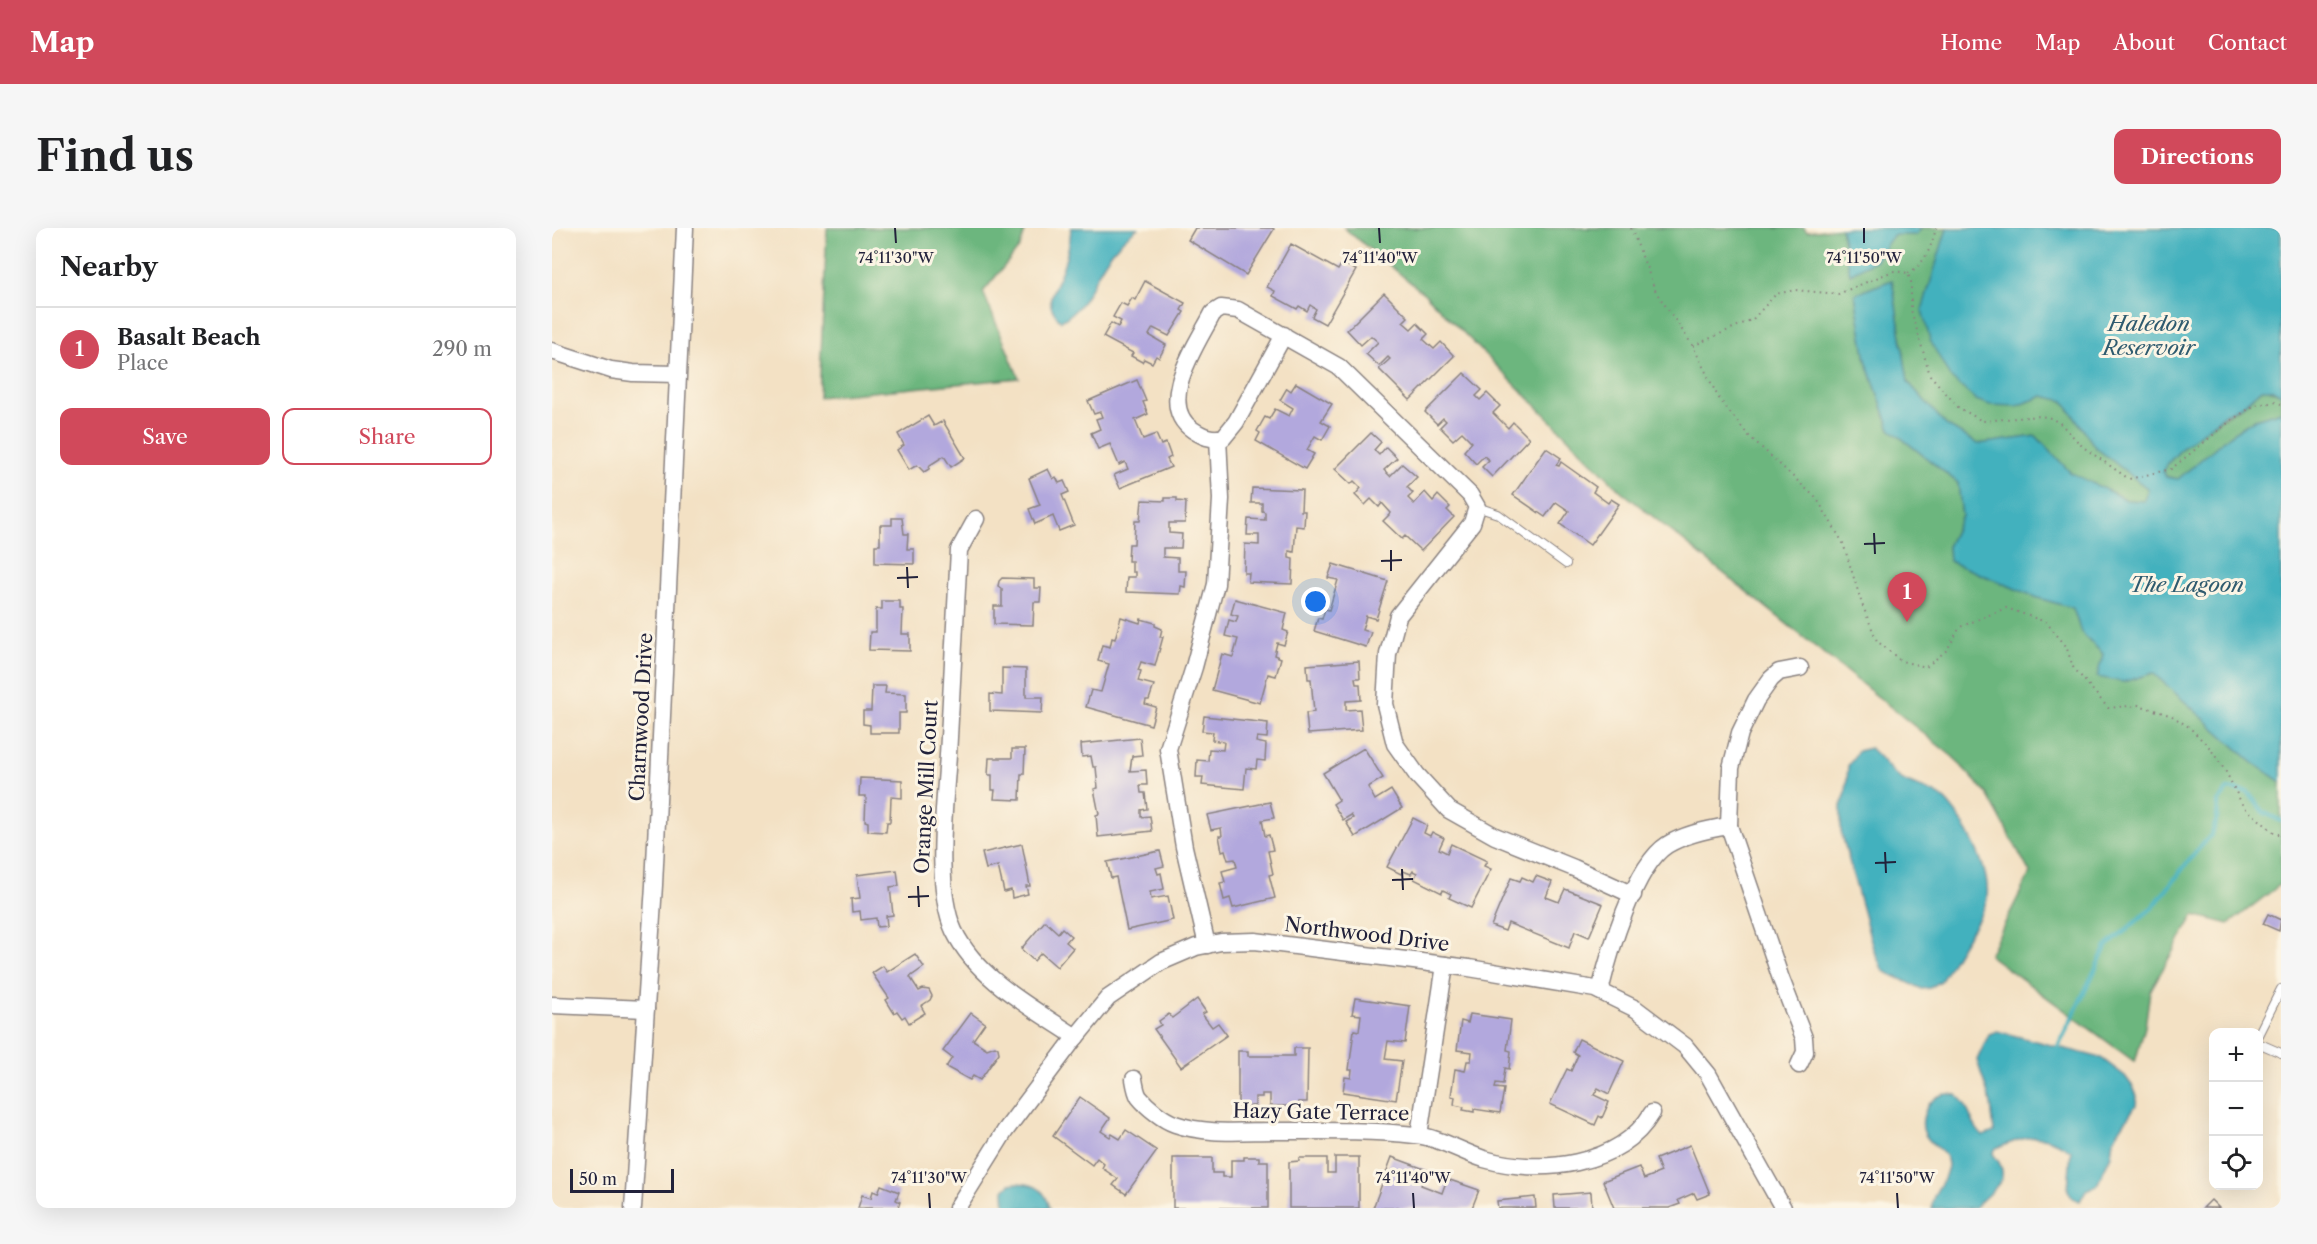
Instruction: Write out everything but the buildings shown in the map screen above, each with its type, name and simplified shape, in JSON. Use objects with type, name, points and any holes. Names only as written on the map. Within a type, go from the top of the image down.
[{"type":"street","name":"Charnwood Drive","points":[[633,1208],[654,885],[685,228]]},
{"type":"street","points":[[1284,335],[1236,422],[1223,438],[1207,439],[1186,425],[1176,404],[1178,384],[1213,313],[1221,308],[1238,310],[1284,335],[1339,367],[1470,495],[1477,507],[1472,523],[1398,616],[1388,654],[1385,704],[1395,744],[1417,775],[1449,810],[1495,836],[1633,895]]},
{"type":"street","points":[[552,351],[611,370],[677,374]]},
{"type":"street","points":[[1207,945],[1184,847],[1168,748],[1194,667],[1216,584],[1221,498],[1218,438]]},
{"type":"street","name":"Orange Mill Court","points":[[976,519],[959,550],[943,891],[954,930],[976,964],[1011,994],[1076,1037]]},
{"type":"street","points":[[1799,1065],[1805,1052],[1804,1038],[1781,979],[1730,826],[1731,768],[1740,733],[1756,700],[1771,679],[1779,672],[1800,668]]},
{"type":"street","points":[[1600,991],[1612,944],[1633,895],[1649,866],[1666,845],[1706,829],[1730,826]]},
{"type":"street","name":"Northwood Drive","points":[[957,1208],[1005,1131],[1108,998],[1161,962],[1196,947],[1221,942],[1256,941],[1445,965],[1600,991],[1636,1009],[1685,1046],[1708,1074],[1783,1208]]},
{"type":"street","points":[[1419,1135],[1445,965]]},
{"type":"street","points":[[552,1005],[646,1009]]},
{"type":"street","name":"Hazy Gate Terrace","points":[[1134,1079],[1138,1096],[1153,1110],[1173,1123],[1203,1131],[1363,1131],[1419,1135],[1484,1159],[1509,1164],[1545,1166],[1574,1163],[1592,1158],[1631,1137],[1644,1126],[1652,1113]]},
{"type":"lane","points":[[1477,507],[1498,514],[1566,564]]},
{"type":"lane","points":[[2262,1028],[2281,989]]},
{"type":"lane","points":[[2263,1045],[2281,1053]]},
{"type":"path","points":[[1631,228],[1656,292],[1693,346],[1718,397],[1747,434],[1816,499],[1843,543],[1862,604],[1877,641],[1901,661],[1926,667],[1947,650],[1960,627],[2007,608],[2046,622],[2066,646],[2073,668],[2108,708],[2139,705],[2172,716],[2189,727],[2210,748],[2243,806],[2276,834],[2281,834]]},
{"type":"path","points":[[1693,346],[1753,319],[1776,294],[1795,290],[1838,294],[1893,271],[1908,273],[1918,268],[1936,228]]},
{"type":"path","points":[[1908,273],[1911,282],[1911,310],[1930,375],[1958,406],[1982,421],[2041,416],[2051,418],[2061,424],[2083,447],[2129,479],[2171,469],[2233,418],[2255,405],[2279,403]]},
{"type":"green space","points":[[827,228],[1026,228],[1020,247],[983,292],[1019,378],[819,397]]},
{"type":"green space","points":[[1344,228],[1804,228],[1807,232],[1841,228],[1850,274],[1876,260],[1893,234],[1916,235],[1921,228],[1947,228],[1936,265],[2017,406],[2043,396],[2064,401],[2095,447],[2148,489],[2144,501],[2127,500],[2071,473],[2036,436],[1978,444],[1946,425],[1908,382],[1892,280],[1855,294],[1866,360],[1890,429],[1958,483],[1962,516],[1948,545],[1949,561],[2038,598],[2073,608],[2081,632],[2103,654],[2123,682],[2153,673],[2252,762],[2281,782],[2281,884],[2229,924],[2194,915],[2150,991],[2145,1027],[2135,1062],[1989,955],[2030,873],[1987,794],[1953,757],[1621,491],[1427,296]]},
{"type":"green space","points":[[2266,388],[2281,395],[2281,411],[2255,419],[2230,435],[2178,479],[2164,476],[2163,470],[2180,450]]},
{"type":"water","points":[[1071,228],[1138,228],[1112,252],[1083,302],[1061,321],[1053,310],[1050,300],[1065,260]]},
{"type":"water","points":[[1841,228],[1921,228],[1916,235],[1893,235],[1876,260],[1850,274]]},
{"type":"water","points":[[1947,228],[2281,228],[2281,395],[2271,389],[2261,389],[2243,405],[2225,414],[2183,447],[2163,472],[2166,477],[2178,479],[2230,435],[2255,419],[2281,411],[2281,782],[2252,762],[2153,673],[2123,682],[2097,677],[2103,654],[2081,632],[2073,608],[2038,598],[1949,561],[1948,545],[1962,516],[1958,483],[1890,429],[1866,360],[1855,294],[1892,280],[1908,382],[1946,425],[1978,444],[2036,436],[2071,473],[2127,500],[2144,501],[2148,489],[2095,447],[2064,401],[2043,396],[2017,406],[1990,405],[1976,400],[1950,377],[1930,340],[1922,310]]},
{"type":"water","points":[[1870,748],[1900,778],[1944,799],[1960,819],[1976,847],[1986,877],[1986,902],[1982,912],[1941,981],[1930,988],[1922,989],[1883,971],[1873,948],[1841,831],[1841,806],[1846,793],[1848,766],[1858,751]]},
{"type":"water","points":[[1997,1031],[2101,1058],[2125,1076],[2133,1087],[2137,1096],[2136,1105],[2113,1140],[2111,1155],[2097,1185],[2086,1190],[2080,1201],[2072,1198],[2068,1190],[2071,1151],[2048,1139],[2035,1137],[1996,1148],[1993,1154],[2000,1164],[2002,1178],[1975,1208],[1932,1208],[1934,1196],[1948,1165],[1943,1153],[1926,1136],[1923,1125],[1924,1114],[1930,1103],[1939,1096],[1957,1095],[1965,1104],[1975,1126],[1983,1136],[1994,1132],[1991,1104],[1977,1060],[1989,1034]]},
{"type":"water","points":[[1017,1183],[1039,1189],[1050,1208],[1005,1208],[1004,1190],[1010,1184]]},
{"type":"waterway","points":[[2058,1047],[2106,947],[2153,907],[2212,834],[2217,818],[2218,802],[2228,789],[2248,792],[2263,812],[2281,821]]},
{"type":"place","name":"Basalt Beach","points":[[1907,622]]},
{"type":"water label","name":"Haledon Reservoir","points":[[2149,336]]},
{"type":"water label","name":"The Lagoon","points":[[2187,585]]}]
